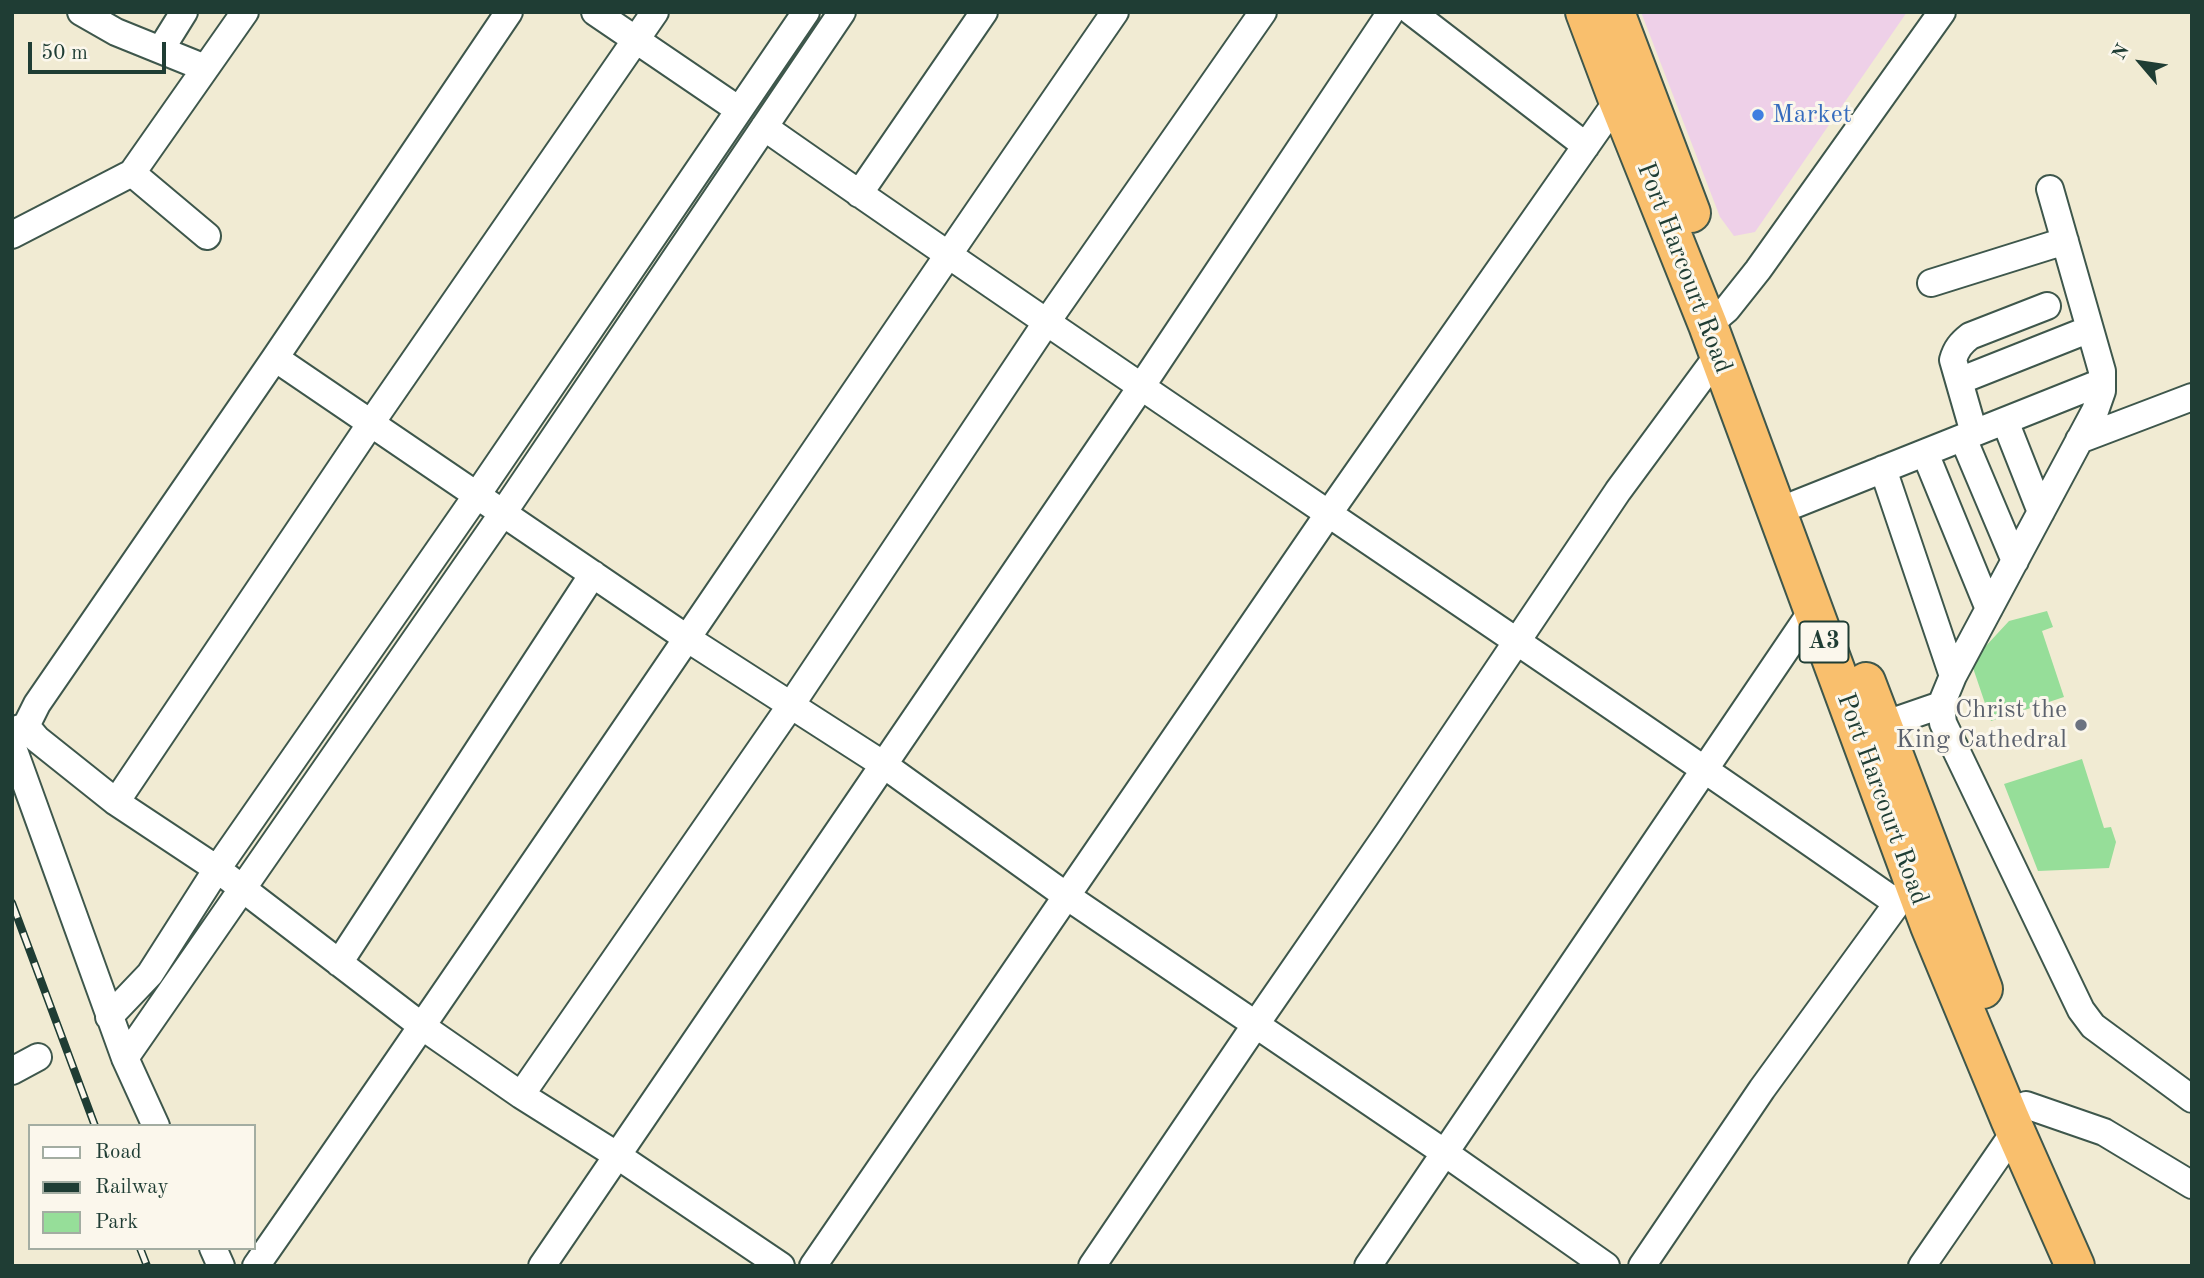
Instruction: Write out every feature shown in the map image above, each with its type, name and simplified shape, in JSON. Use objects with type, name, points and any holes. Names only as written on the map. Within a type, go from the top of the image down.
[{"type":"highway","name":"Port Harcourt Road","points":[[1586,12],[1618,100],[1796,505],[1870,730],[2021,1118],[2075,1266]]},
{"type":"highway","name":"Port Harcourt Road","points":[[1615,12],[1812,611],[1870,730],[1905,893],[2098,1266]]},
{"type":"street","points":[[81,12],[116,33],[205,68]]},
{"type":"street","points":[[161,49],[184,12]]},
{"type":"street","points":[[12,235],[132,173],[246,12]]},
{"type":"street","points":[[17,734],[509,12]]},
{"type":"street","points":[[595,12],[739,110]]},
{"type":"street","points":[[116,802],[370,423],[655,12]]},
{"type":"street","points":[[109,1017],[150,974],[217,869],[477,495],[806,12]]},
{"type":"street","points":[[124,1058],[503,513],[842,12]]},
{"type":"street","points":[[859,194],[984,12]]},
{"type":"street","points":[[256,1266],[423,1027],[1115,12]]},
{"type":"street","points":[[521,1095],[791,705],[1046,323],[1263,12]]},
{"type":"street","points":[[542,1266],[1141,387],[1391,12]]},
{"type":"street","points":[[1412,12],[1586,146]]},
{"type":"street","points":[[1092,1266],[1381,844],[1618,491],[1718,329],[1942,12]]},
{"type":"street","points":[[813,1266],[1065,895],[1618,100]]},
{"type":"street","points":[[764,127],[947,256],[1705,768],[1905,893],[1762,1089],[1642,1266]]},
{"type":"street","points":[[132,173],[207,236]]},
{"type":"street","points":[[2050,189],[2102,371],[2102,391],[2095,411],[1953,676],[1941,705],[1942,723],[2081,1010],[2093,1026],[2192,1099]]},
{"type":"street","points":[[1931,284],[2065,241]]},
{"type":"street","points":[[2015,561],[1968,436],[1953,360],[1961,344],[1970,336],[2047,306]]},
{"type":"street","points":[[1959,381],[2090,329]]},
{"type":"street","points":[[275,358],[688,639],[884,765],[1065,895],[1445,1153],[1606,1266]]},
{"type":"street","points":[[1796,505],[2102,382]]},
{"type":"street","points":[[2079,440],[2192,397]]},
{"type":"street","points":[[2005,421],[2041,512]]},
{"type":"street","points":[[1925,453],[1989,609]]},
{"type":"street","points":[[1883,469],[1953,676]]},
{"type":"street","points":[[339,963],[593,574]]},
{"type":"street","points":[[1368,1266],[1812,611]]},
{"type":"street","points":[[1870,730],[1941,705]]},
{"type":"street","points":[[17,734],[37,739],[116,802],[217,869],[423,1027],[521,1095],[618,1156],[781,1266]]},
{"type":"street","points":[[17,734],[109,1017],[124,1058],[155,1124]]},
{"type":"street","points":[[95,976],[121,981],[150,974]]},
{"type":"street","points":[[12,1071],[38,1057]]},
{"type":"street","points":[[1922,1266],[2021,1118],[2104,1132],[2192,1185]]},
{"type":"street","points":[[214,1250],[221,1266]]},
{"type":"shaded area","name":"Market","points":[[1641,12],[1907,12],[1755,232],[1734,236],[1720,217]]},
{"type":"green space","points":[[2047,611],[2053,627],[2042,631],[2064,697],[1991,721],[1971,662],[2009,621]]},
{"type":"green space","points":[[2082,759],[2104,828],[2111,827],[2116,842],[2109,868],[2038,871],[2004,784]]},
{"type":"railway","points":[[12,903],[94,1124]]},
{"type":"railway","points":[[141,1250],[147,1266]]},
{"type":"place","name":"Market","points":[[1758,115]]},
{"type":"place","name":"Christ the King Cathedral","points":[[2081,725]]}]
